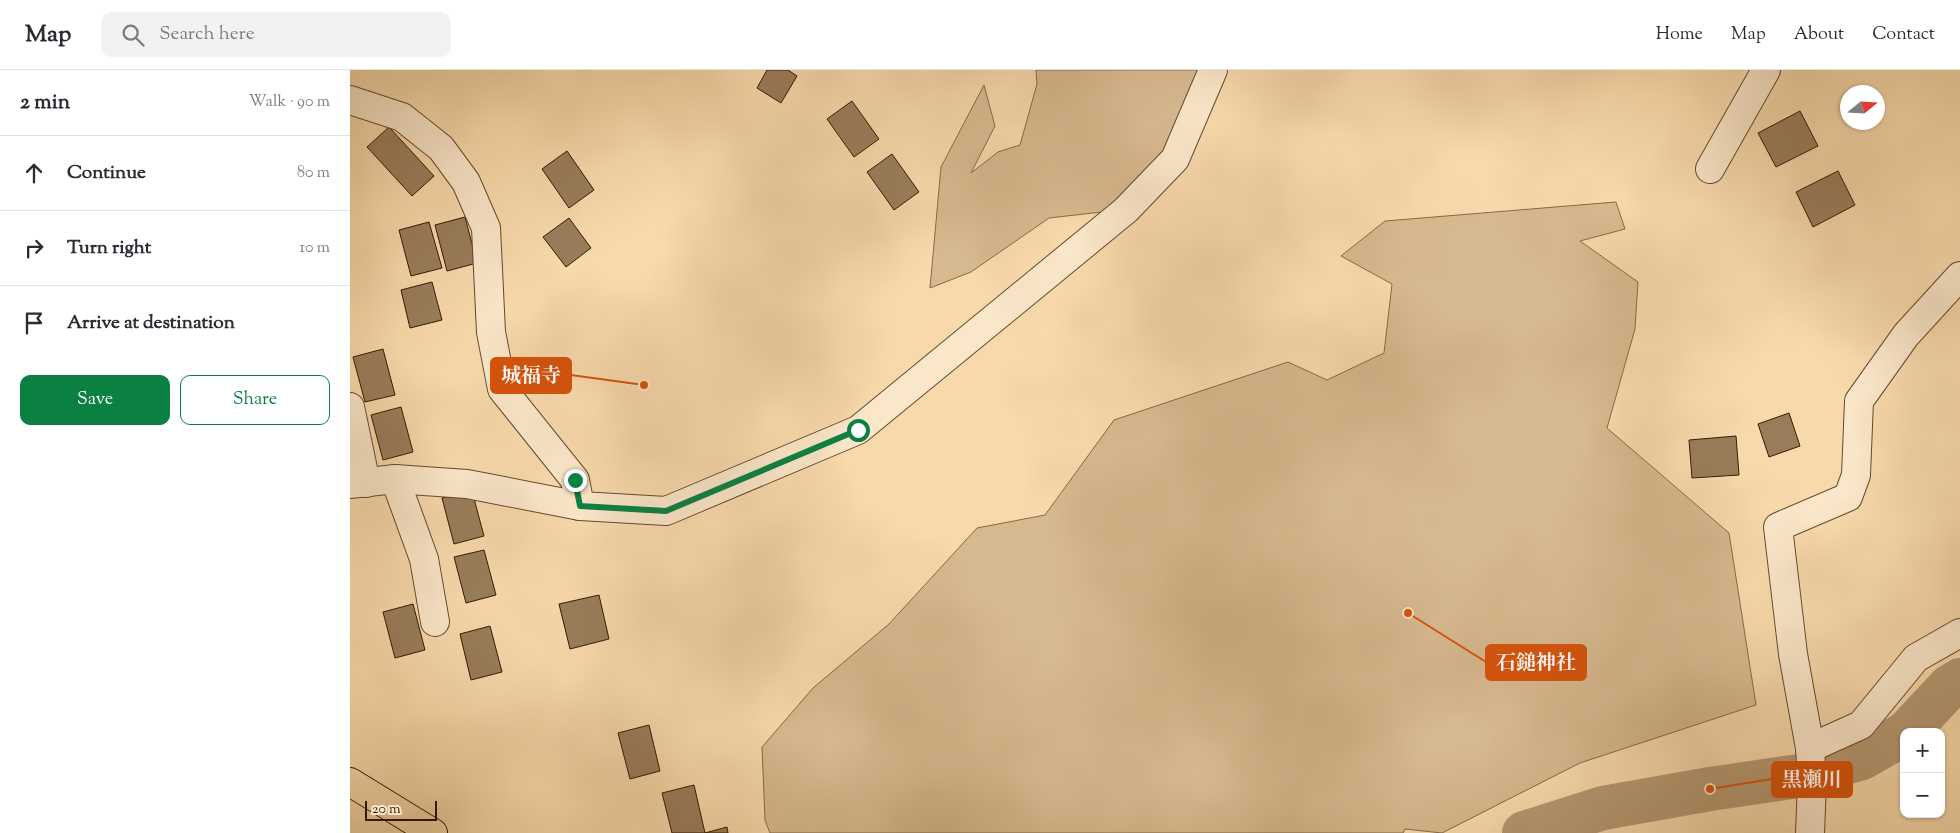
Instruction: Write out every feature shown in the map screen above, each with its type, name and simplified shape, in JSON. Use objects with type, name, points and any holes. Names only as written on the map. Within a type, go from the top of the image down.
[{"type":"main road","points":[[350,782],[434,833]]},
{"type":"street","points":[[350,408],[358,484],[395,479],[467,484],[580,506],[666,511],[858,430],[1126,210],[1175,159],[1213,70]]},
{"type":"street","points":[[1710,169],[1766,70]]},
{"type":"street","points":[[350,100],[402,117],[441,148],[466,182],[486,228],[491,332],[502,389],[575,480],[580,506]]},
{"type":"street","points":[[1810,833],[1811,764],[1793,654],[1778,527],[1848,497],[1856,475],[1859,401],[1906,335],[1960,276]]},
{"type":"street","points":[[395,479],[424,559],[435,622]]},
{"type":"street","points":[[1811,764],[1861,726],[1916,658],[1960,634]]},
{"type":"shaded area","points":[[1036,70],[1209,70],[1172,152],[1102,212],[1049,218],[971,272],[930,288],[941,167],[984,85],[995,126],[971,173],[998,152],[1020,145],[1037,84]]},
{"type":"shaded area","points":[[1616,202],[1625,229],[1580,241],[1638,282],[1635,329],[1607,428],[1729,533],[1756,705],[1580,763],[1442,833],[1405,829],[1403,833],[770,833],[765,820],[762,747],[813,688],[889,624],[977,528],[1045,515],[1114,420],[1288,362],[1327,380],[1384,353],[1392,284],[1341,256],[1385,221]]},
{"type":"building","points":[[767,70],[788,70],[797,76],[781,103],[757,88]]},
{"type":"building","points":[[852,101],[879,139],[854,157],[827,119]]},
{"type":"building","points":[[1800,111],[1818,146],[1776,167],[1758,133]]},
{"type":"building","points":[[389,127],[434,176],[412,196],[367,147]]},
{"type":"building","points":[[567,151],[594,190],[569,208],[542,169]]},
{"type":"building","points":[[892,154],[919,192],[894,210],[867,172]]},
{"type":"building","points":[[1838,171],[1855,205],[1813,227],[1796,192]]},
{"type":"building","points":[[465,217],[477,263],[447,271],[435,225]]},
{"type":"building","points":[[569,218],[591,248],[566,267],[543,237]]},
{"type":"building","points":[[429,222],[442,268],[411,276],[399,230]]},
{"type":"building","points":[[432,282],[442,320],[410,328],[401,290]]},
{"type":"building","points":[[383,349],[395,395],[365,402],[353,357]]},
{"type":"building","points":[[401,407],[413,452],[383,460],[371,415]]},
{"type":"building","points":[[1789,413],[1800,446],[1769,457],[1758,424]]},
{"type":"building","points":[[1736,436],[1739,475],[1692,478],[1689,440]]},
{"type":"building","points":[[472,491],[484,536],[454,544],[442,498]]},
{"type":"building","points":[[484,550],[496,595],[466,603],[454,557]]},
{"type":"building","points":[[599,595],[609,639],[570,649],[559,604]]},
{"type":"building","points":[[413,604],[425,650],[395,658],[383,612]]},
{"type":"building","points":[[490,626],[502,672],[471,680],[460,634]]},
{"type":"building","points":[[649,725],[660,771],[630,779],[618,733]]},
{"type":"building","points":[[694,785],[705,833],[672,833],[662,793]]},
{"type":"building","points":[[727,827],[728,833],[705,833]]},
{"type":"waterway","points":[[1911,728],[1950,686],[1960,680]]},
{"type":"waterway","points":[[1524,833],[1603,808],[1710,789],[1799,776],[1862,758],[1900,736]]},
{"type":"place","name":"城福寺","points":[[644,385]]},
{"type":"place","name":"石鎚神社","points":[[1408,613]]},
{"type":"place","name":"黒瀬川","points":[[1710,789]]},
{"type":"route","points":[[575,480],[580,506],[666,511],[858,430]]}]
